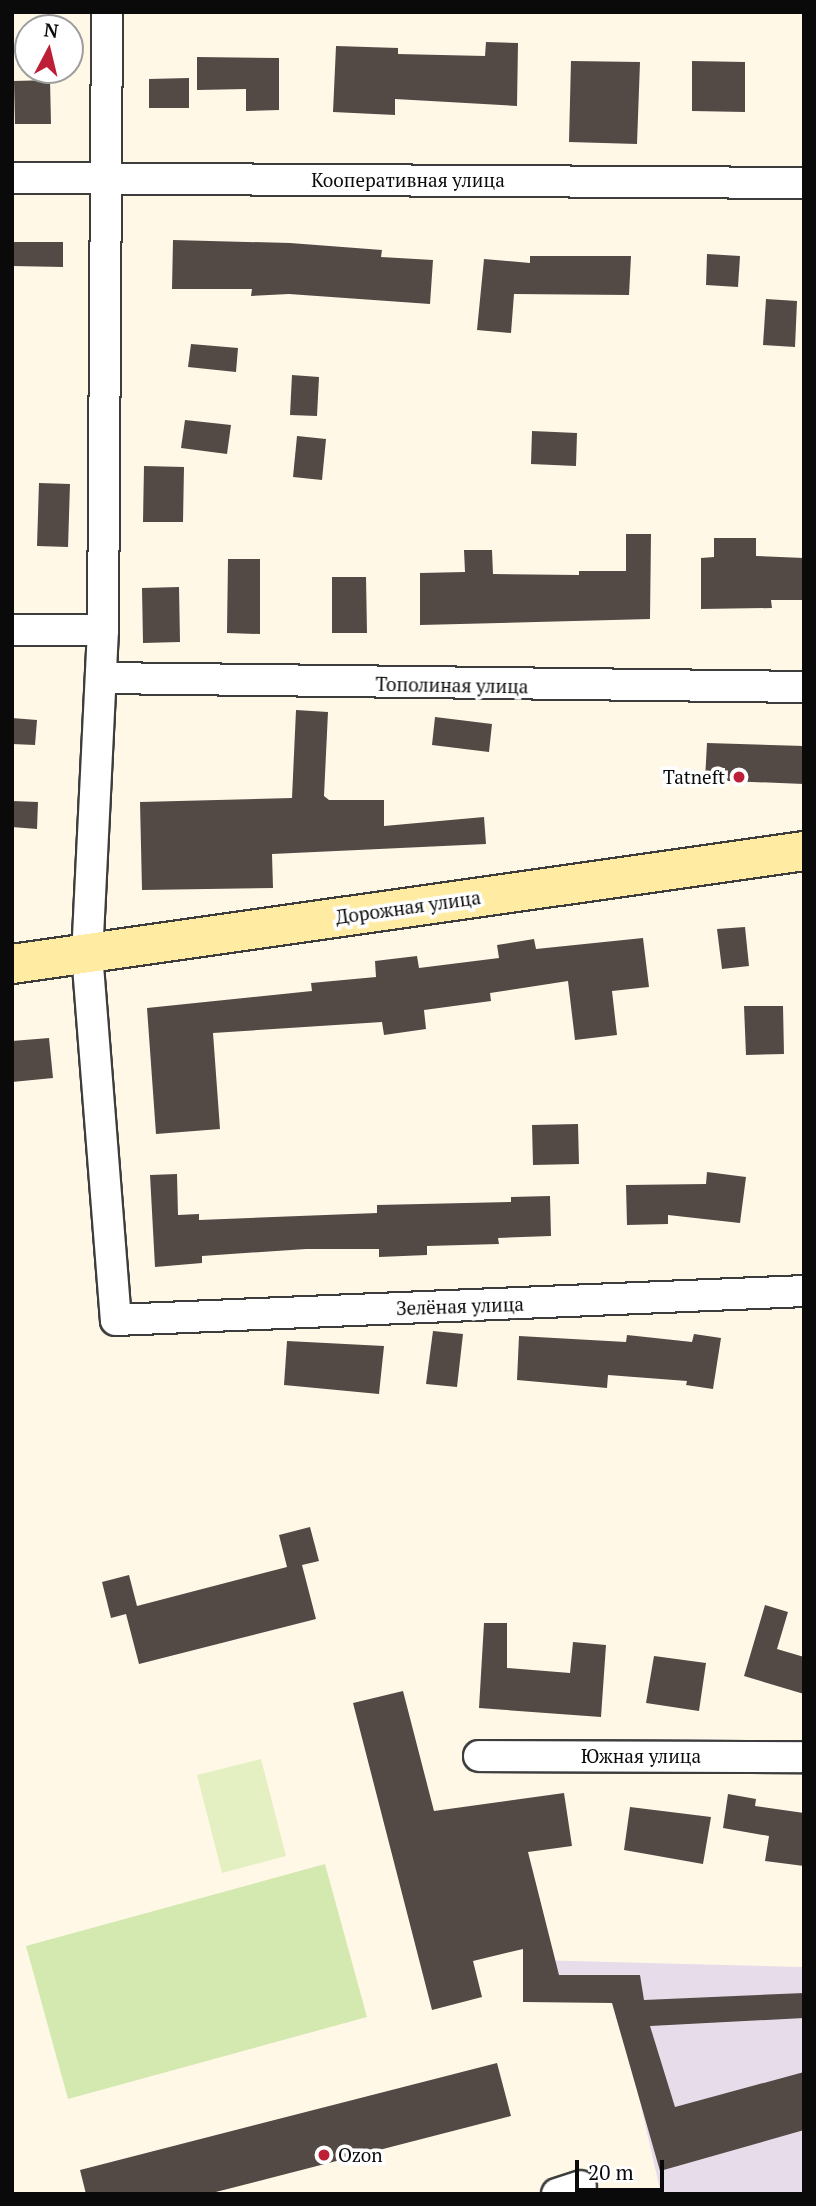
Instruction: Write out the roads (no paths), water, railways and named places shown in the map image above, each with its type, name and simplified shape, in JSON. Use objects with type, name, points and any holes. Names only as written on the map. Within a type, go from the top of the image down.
[{"type":"main road","name":"Дорожная улица","points":[[12,964],[804,851]]},
{"type":"street","points":[[87,953],[103,630],[107,12]]},
{"type":"street","name":"Кооперативная улица","points":[[12,178],[804,183]]},
{"type":"street","points":[[12,630],[103,630]]},
{"type":"street","name":"Тополиная улица","points":[[101,678],[804,687]]},
{"type":"street","name":"Зелёная улица","points":[[87,953],[116,1320],[804,1291]]},
{"type":"street","name":"Южная улица","points":[[479,1756],[804,1757]]},
{"type":"place","name":"Tatneft","points":[[739,777]]},
{"type":"place","name":"Ozon","points":[[324,2155]]}]
